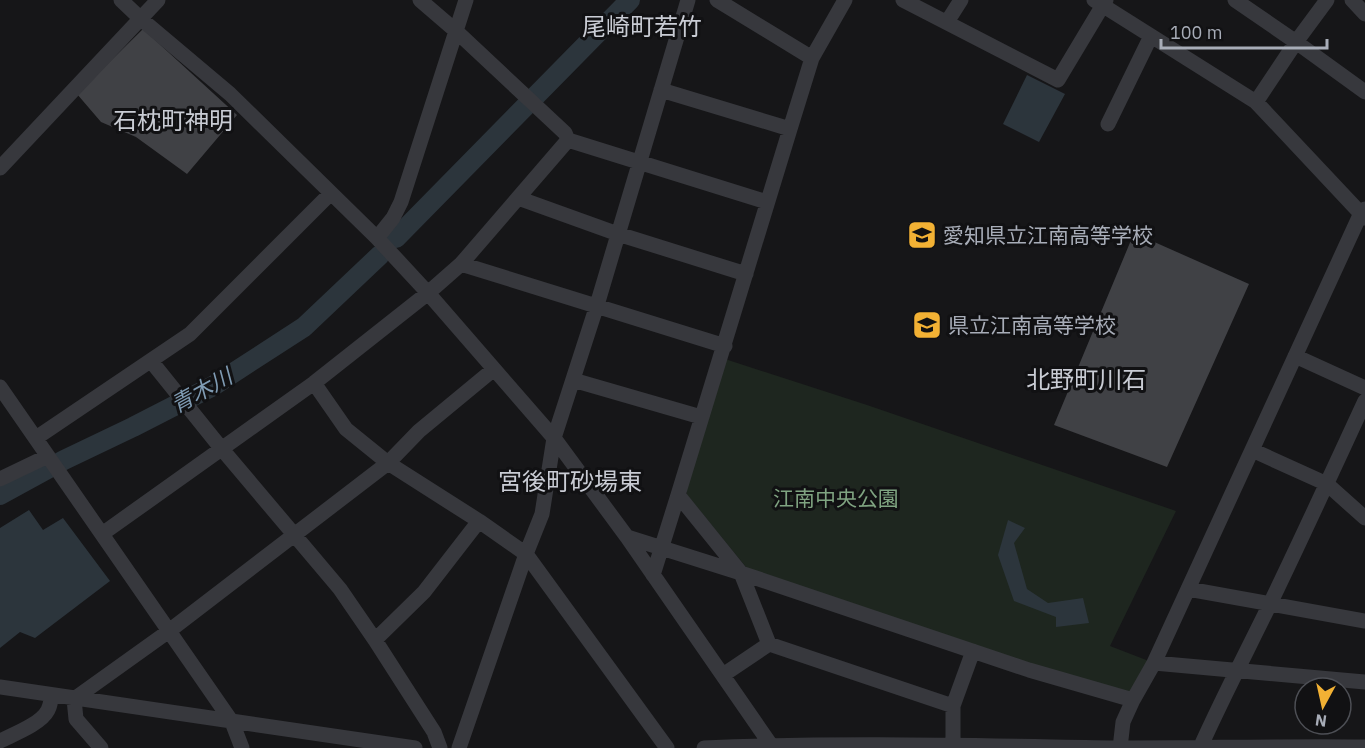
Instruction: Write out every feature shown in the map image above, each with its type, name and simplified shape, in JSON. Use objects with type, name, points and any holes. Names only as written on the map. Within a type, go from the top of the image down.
[{"type":"street","points":[[121,0],[230,94],[377,238],[428,293],[554,438],[627,537],[772,747]]},
{"type":"street","points":[[0,168],[158,0]]},
{"type":"street","points":[[420,0],[565,133],[568,140],[767,202]]},
{"type":"street","points":[[377,238],[393,218],[401,202],[466,0]]},
{"type":"street","points":[[459,748],[542,514],[554,438],[597,305],[688,0]]},
{"type":"street","points":[[717,0],[812,58]]},
{"type":"street","points":[[653,575],[812,58],[845,0]]},
{"type":"street","points":[[903,0],[1058,80],[1101,2],[1256,102],[1364,214],[1295,356],[1154,663],[1133,700],[1123,722],[1120,748]]},
{"type":"street","points":[[947,22],[961,0]]},
{"type":"street","points":[[1235,0],[1365,93]]},
{"type":"street","points":[[1256,102],[1296,42],[1328,0]]},
{"type":"street","points":[[1352,0],[1365,14]]},
{"type":"street","points":[[1108,124],[1151,36]]},
{"type":"street","points":[[661,90],[790,129]]},
{"type":"street","points":[[102,534],[314,382],[428,293],[461,264],[568,140]]},
{"type":"street","points":[[36,438],[190,334],[331,193]]},
{"type":"street","points":[[518,198],[618,234],[746,274]]},
{"type":"street","points":[[461,264],[724,346]]},
{"type":"street","points":[[1295,356],[1365,388]]},
{"type":"street","points":[[151,361],[340,589],[434,732],[440,748]]},
{"type":"street","points":[[74,699],[169,631],[388,463],[419,431],[494,369]]},
{"type":"street","points":[[573,380],[701,417]]},
{"type":"street","points":[[314,382],[346,429],[388,463],[526,554],[667,748]]},
{"type":"street","points":[[0,387],[232,722],[242,748]]},
{"type":"street","points":[[1200,748],[1365,401]]},
{"type":"street","points":[[1252,450],[1326,484],[1365,518]]},
{"type":"street","points":[[0,478],[53,462]]},
{"type":"street","points":[[678,495],[741,573],[769,644],[953,706]]},
{"type":"street","points":[[375,640],[424,592],[479,521]]},
{"type":"street","points":[[627,537],[1029,670],[1133,700]]},
{"type":"street","points":[[1188,589],[1365,621]]},
{"type":"street","points":[[723,675],[769,644]]},
{"type":"street","points":[[952,746],[953,706],[973,651]]},
{"type":"street","points":[[1154,663],[1365,682]]},
{"type":"street","points":[[0,687],[404,748]]},
{"type":"street","points":[[0,741],[41,718],[49,709],[51,695]]},
{"type":"street","points":[[74,699],[76,719],[100,748]]},
{"type":"street","points":[[704,748],[1365,747]]},
{"type":"green space","name":"江南中央公園","points":[[725,359],[1176,511],[1110,646],[1154,663],[1133,700],[750,572],[687,495],[686,484]]},
{"type":"shaded area","points":[[1027,75],[1065,94],[1039,142],[1003,124]]},
{"type":"shaded area","points":[[29,510],[43,530],[63,518],[110,581],[35,638],[20,632],[0,648],[0,528]]},
{"type":"shaded area","points":[[1008,520],[1025,528],[1014,543],[1027,589],[1048,603],[1083,598],[1089,623],[1056,627],[1056,617],[1014,601],[998,555]]},
{"type":"building","points":[[143,29],[237,115],[187,174],[136,137],[101,122],[77,94]]},
{"type":"building","points":[[1134,233],[1249,284],[1167,467],[1054,425]]},
{"type":"waterway","name":"青木川","points":[[396,238],[630,0]]},
{"type":"waterway","name":"青木川","points":[[0,495],[64,460],[213,386],[304,327],[380,255]]},
{"type":"place","name":"愛知県立江南高等学校","points":[[922,235]]},
{"type":"place","name":"県立江南高等学校","points":[[927,325]]},
{"type":"district","name":"尾崎町若竹","points":[[642,26]]},
{"type":"district","name":"石枕町神明","points":[[173,120]]},
{"type":"district","name":"北野町川石","points":[[1086,379]]},
{"type":"district","name":"宮後町砂場東","points":[[570,481]]}]
